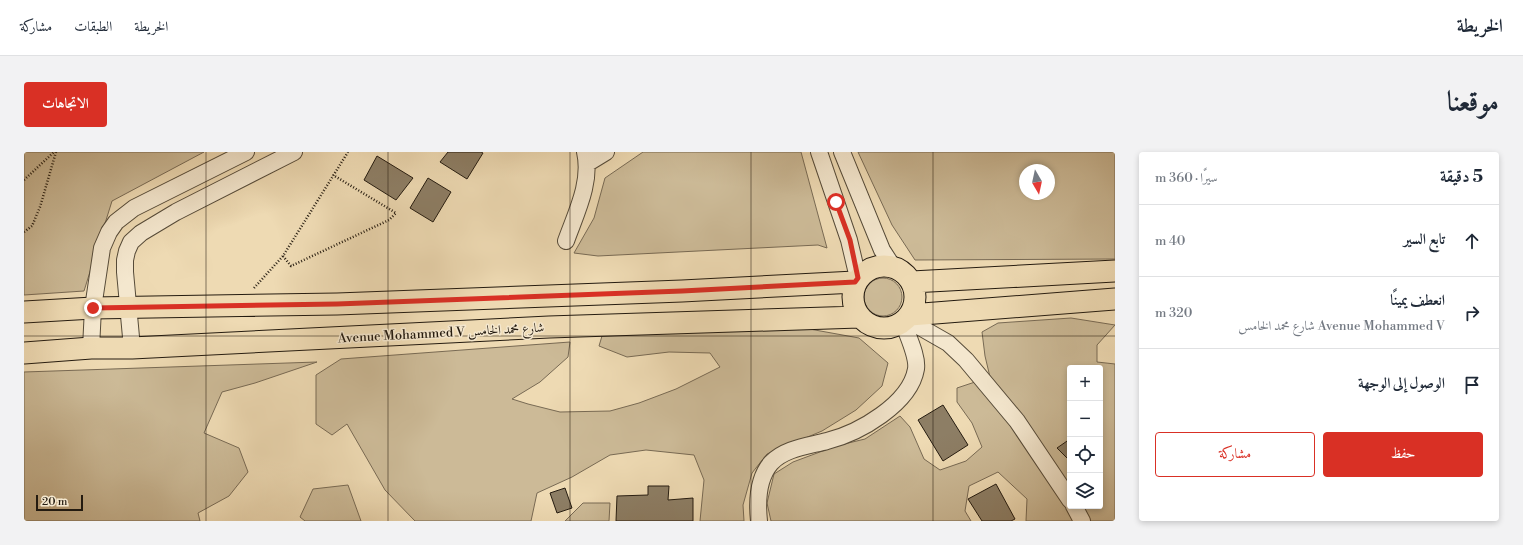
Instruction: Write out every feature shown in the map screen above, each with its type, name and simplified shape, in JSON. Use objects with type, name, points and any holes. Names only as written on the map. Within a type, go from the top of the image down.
[{"type":"main road","points":[[880,265],[893,267],[904,273],[912,282],[915,293],[914,304],[906,318],[892,327],[880,329],[868,325],[859,317],[853,306],[852,294],[857,280],[868,270],[880,265]]},
{"type":"main road","points":[[912,282],[1115,271]]},
{"type":"main road","points":[[24,312],[93,308],[238,306],[682,291],[857,280]]},
{"type":"main road","points":[[906,318],[1115,299]]},
{"type":"main road","name":"Avenue Mohammed V شارع محمد الخامس","points":[[24,353],[91,348],[132,348],[549,327],[859,317]]},
{"type":"street","points":[[91,348],[93,308],[102,248],[109,232],[116,222],[134,208],[246,152]]},
{"type":"street","points":[[132,348],[125,260],[131,242],[141,233],[176,212],[294,152]]},
{"type":"street","points":[[566,241],[583,195],[587,157],[606,152]]},
{"type":"street","points":[[818,152],[850,240],[857,280]]},
{"type":"street","points":[[842,152],[882,250],[893,267]]},
{"type":"street","points":[[906,318],[948,343],[966,360],[1017,421],[1067,496]]},
{"type":"street","points":[[759,521],[759,496],[761,481],[766,470],[777,457],[787,452],[828,441],[860,429],[887,411],[900,398],[911,383],[916,370],[906,318]]},
{"type":"street","points":[[1076,509],[1082,521]]},
{"type":"path","points":[[24,180],[55,152]]},
{"type":"path","points":[[24,232],[32,226],[40,207],[55,152]]},
{"type":"path","points":[[238,306],[283,256],[348,152]]},
{"type":"path","points":[[283,256],[291,266],[389,220],[396,213],[333,175]]},
{"type":"shaded area","points":[[24,152],[204,152],[112,201],[84,291],[24,295]]},
{"type":"shaded area","points":[[643,152],[801,152],[827,248],[818,245],[598,256],[574,253],[594,218],[605,178]]},
{"type":"shaded area","points":[[858,152],[1115,152],[1115,259],[915,260],[892,225]]},
{"type":"shaded area","points":[[883,278],[896,284],[902,297],[896,310],[883,316],[870,310],[864,297],[870,284]]},
{"type":"shaded area","points":[[1071,318],[1115,325],[1097,345],[1097,362],[1115,364],[1115,521],[1026,521],[1027,499],[998,472],[969,486],[965,511],[971,521],[771,521],[767,503],[774,474],[793,462],[836,446],[865,439],[900,416],[910,427],[924,459],[940,470],[966,461],[982,447],[972,423],[957,402],[957,388],[990,377],[985,356],[982,332],[998,323]]},
{"type":"shaded area","points":[[804,328],[859,338],[888,363],[882,386],[856,410],[822,431],[767,454],[752,473],[743,505],[744,521],[700,521],[704,480],[694,455],[646,450],[610,455],[572,477],[537,493],[531,521],[415,521],[385,490],[347,424],[332,435],[316,424],[316,375],[341,359],[570,342],[568,357],[540,382],[512,399],[560,412],[610,411],[639,403],[676,389],[720,367],[710,353],[669,352],[627,357],[599,346],[602,336]]},
{"type":"shaded area","points":[[317,362],[255,383],[222,392],[204,433],[239,448],[248,472],[229,496],[198,513],[200,521],[24,521],[24,372]]},
{"type":"shaded area","points":[[348,485],[361,521],[305,521],[300,517],[313,489]]},
{"type":"shaded area","points":[[583,503],[610,503],[609,521],[565,521]]},
{"type":"building","points":[[448,152],[483,153],[467,179],[440,162]]},
{"type":"building","points":[[377,156],[413,178],[396,200],[364,180]]},
{"type":"building","points":[[428,178],[451,192],[433,222],[410,208]]},
{"type":"building","points":[[943,405],[968,445],[943,461],[918,420]]},
{"type":"building","points":[[1067,441],[1067,458],[1057,448]]},
{"type":"building","points":[[996,484],[1015,519],[1011,521],[982,521],[968,499]]},
{"type":"building","points":[[648,486],[669,486],[668,500],[693,498],[693,521],[616,521],[617,496],[648,495]]},
{"type":"building","points":[[565,488],[572,508],[557,513],[550,493]]},
{"type":"route","points":[[93,308],[337,304],[682,291],[855,282],[858,278],[850,240],[836,202]]}]
